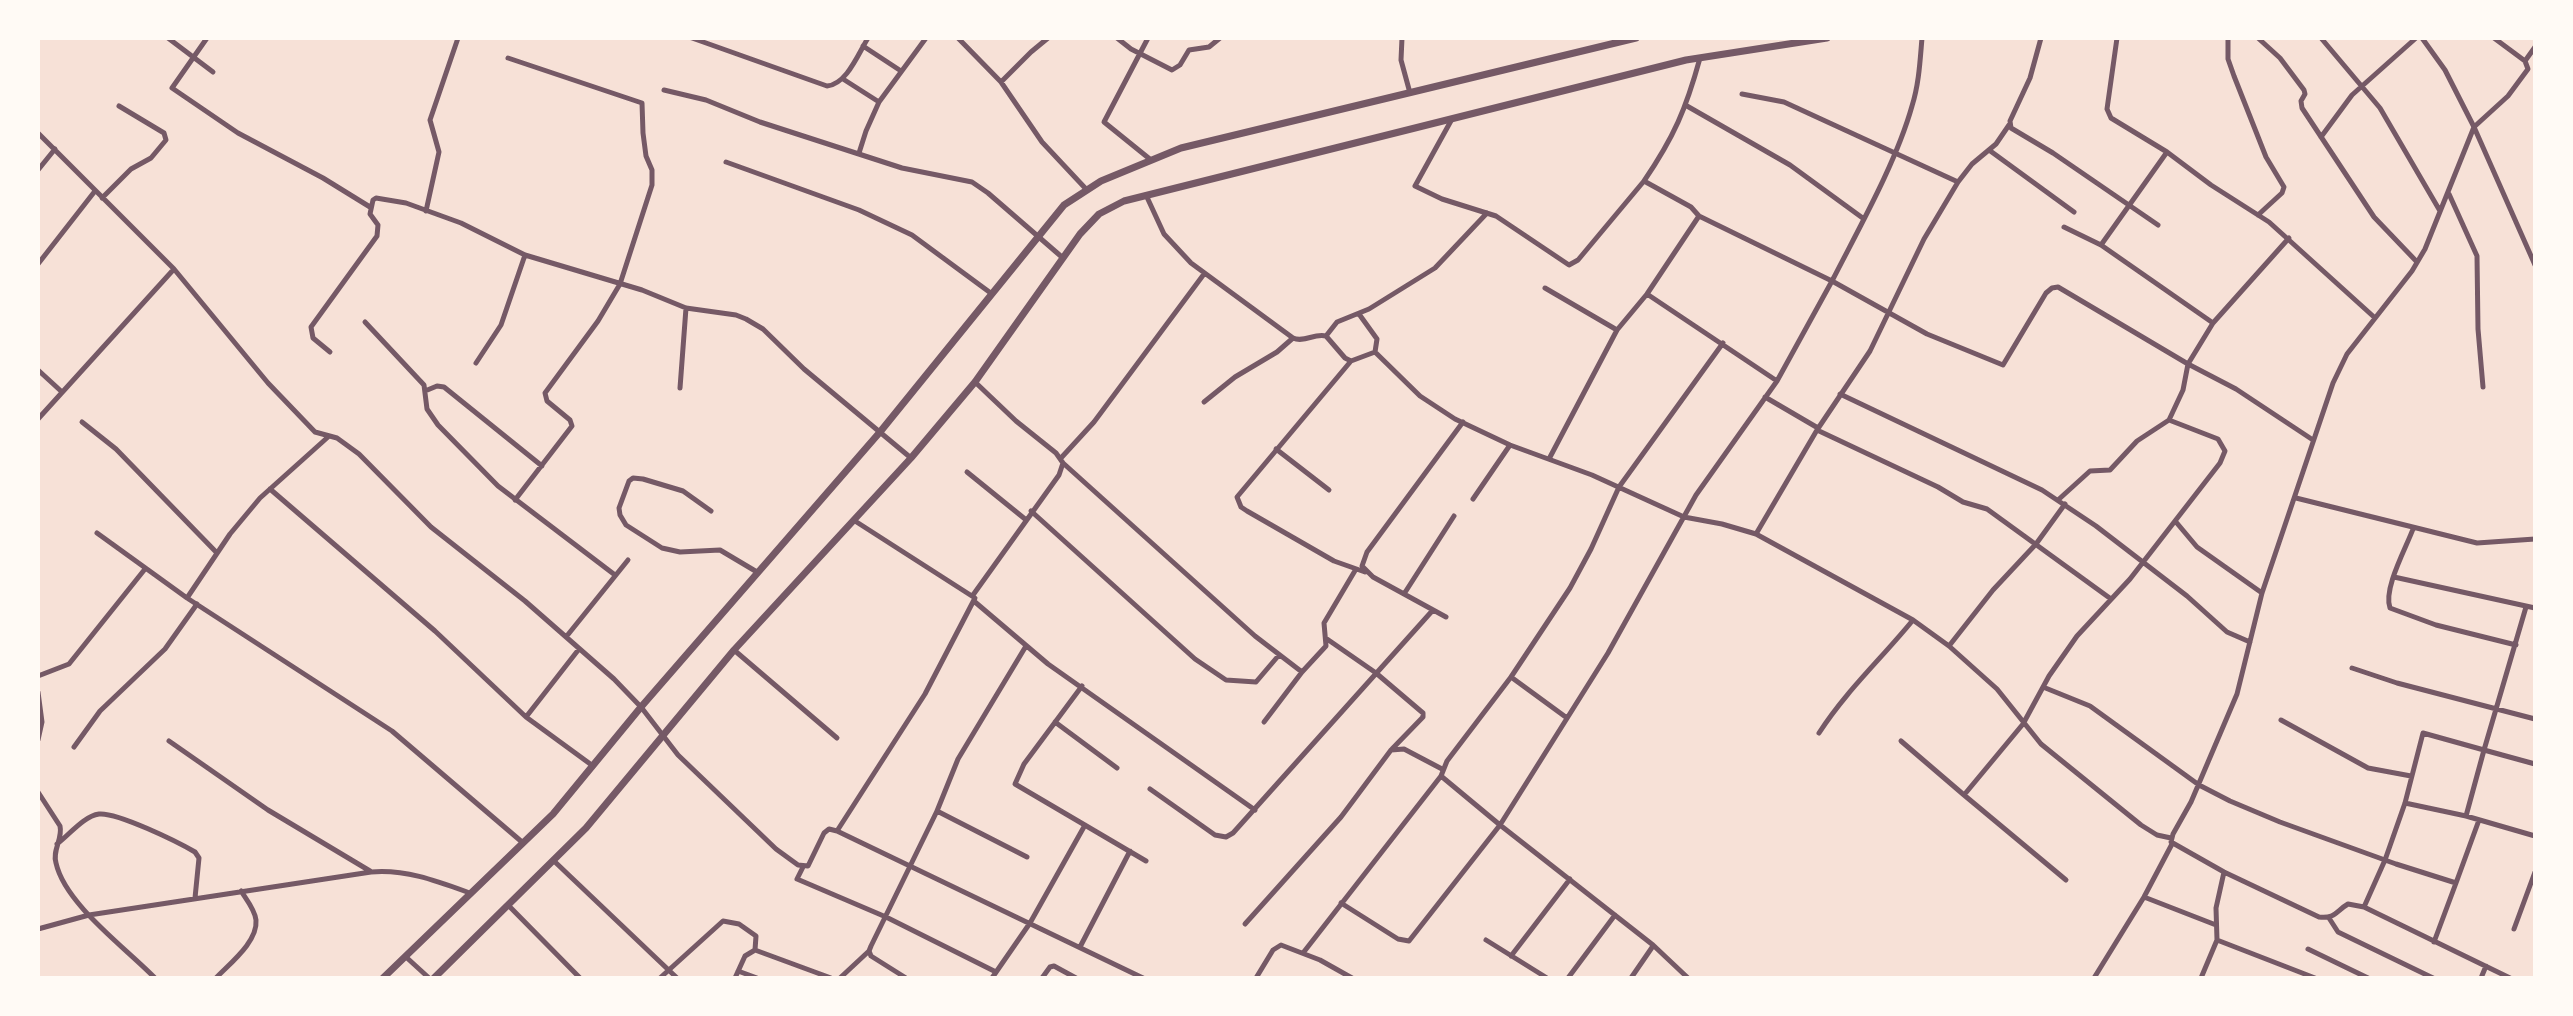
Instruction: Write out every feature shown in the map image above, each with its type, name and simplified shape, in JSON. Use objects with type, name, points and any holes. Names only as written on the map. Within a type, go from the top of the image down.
[{"type":"street","points":[[168,38],[213,72]]},
{"type":"street","points":[[207,38],[172,88],[238,133],[370,207]]},
{"type":"street","points":[[426,211],[439,152],[430,120],[458,38]]},
{"type":"street","points":[[692,38],[827,86],[836,85],[843,79],[868,38]]},
{"type":"street","points":[[859,153],[879,102],[926,38]]},
{"type":"street","points":[[958,38],[1001,82],[1042,142],[1086,189]]},
{"type":"street","points":[[1001,82],[1048,38]]},
{"type":"street","points":[[1117,38],[1168,70],[1177,69],[1189,50],[1209,47],[1220,38]]},
{"type":"street","points":[[1148,38],[1104,122],[1152,161]]},
{"type":"street","points":[[1402,38],[1401,60],[1410,94]]},
{"type":"street","points":[[383,978],[553,814],[641,707],[880,432],[1064,205],[1086,189],[1181,148],[1636,38]]},
{"type":"street","points":[[406,957],[435,977],[554,861],[664,738],[734,650],[911,458],[975,382],[1080,234],[1099,214],[1124,201],[1146,195],[1700,57],[1827,38]]},
{"type":"street","points":[[1341,903],[1398,939],[1409,941],[1500,825],[1608,653],[1684,517],[1777,381],[1832,281],[1864,219],[1912,106],[1922,38]]},
{"type":"street","points":[[1756,534],[1818,429],[1870,351],[1924,239],[1958,182],[2009,125],[2030,78],[2041,38]]},
{"type":"street","points":[[2117,38],[2108,114],[2289,238],[2374,317]]},
{"type":"street","points":[[2228,38],[2228,59],[2234,76],[2266,157],[2284,187],[2277,199],[2258,215]]},
{"type":"street","points":[[2258,38],[2280,58],[2304,90],[2301,105],[2374,217],[2417,262]]},
{"type":"street","points":[[2321,38],[2380,108],[2441,211]]},
{"type":"street","points":[[2321,137],[2352,95],[2419,38],[2445,70],[2474,127],[2535,265]]},
{"type":"street","points":[[2094,978],[2144,897],[2199,785],[2237,694],[2262,593],[2333,383],[2347,354],[2417,262],[2474,127],[2508,96],[2528,69],[2525,61],[2494,38]]},
{"type":"street","points":[[863,46],[901,71]]},
{"type":"street","points":[[2525,61],[2535,47]]},
{"type":"street","points":[[1453,118],[1415,186],[1442,199],[1487,213],[1571,265],[1644,181],[1663,153],[1687,106],[1700,57]]},
{"type":"street","points":[[508,58],[642,103],[646,156],[652,170],[652,185],[618,285],[598,321],[545,393],[547,401],[572,423],[570,430],[515,500]]},
{"type":"street","points":[[843,79],[879,102]]},
{"type":"street","points":[[664,90],[706,100],[760,122],[923,173],[972,182],[1063,258]]},
{"type":"street","points":[[1742,94],[1784,102],[1958,182]]},
{"type":"street","points":[[102,198],[131,169],[151,158],[166,140],[164,133],[119,106]]},
{"type":"street","points":[[1687,106],[1790,165],[1864,219]]},
{"type":"street","points":[[2009,125],[2158,225]]},
{"type":"street","points":[[38,133],[174,269],[268,383],[315,432],[337,438],[359,454],[431,527],[566,637],[641,707],[678,755],[776,849],[803,867]]},
{"type":"street","points":[[38,170],[55,149]]},
{"type":"street","points":[[1989,150],[2074,212]]},
{"type":"street","points":[[2101,245],[2167,152]]},
{"type":"street","points":[[726,162],[859,210],[912,235],[992,294]]},
{"type":"street","points":[[1644,181],[1691,207],[1699,216],[1963,350],[2003,365],[2046,293],[2058,287],[2236,389],[2313,440]]},
{"type":"street","points":[[38,264],[95,191]]},
{"type":"street","points":[[2448,193],[2477,256],[2483,387]]},
{"type":"street","points":[[1146,195],[1164,234],[1204,274],[1293,338],[1326,336],[1351,361]]},
{"type":"street","points":[[330,352],[313,338],[311,327],[377,236],[378,225],[370,214],[370,207],[376,198],[387,199],[461,223],[524,256],[686,308],[736,315],[763,329],[804,369],[911,458]]},
{"type":"street","points":[[1326,336],[1337,322],[1359,314],[1435,268],[1487,213]]},
{"type":"street","points":[[1549,459],[1617,330],[1647,294],[1699,216]]},
{"type":"street","points":[[2064,227],[2101,245],[2213,323]]},
{"type":"street","points":[[2058,500],[2090,471],[2110,470],[2137,441],[2169,420],[2183,390],[2188,364],[2213,323],[2289,238]]},
{"type":"street","points":[[476,363],[501,325],[524,256]]},
{"type":"street","points":[[38,419],[174,269]]},
{"type":"street","points":[[973,595],[1059,475],[1062,461],[1204,274]]},
{"type":"street","points":[[1545,288],[1617,330]]},
{"type":"street","points":[[1647,294],[1777,381]]},
{"type":"street","points":[[680,388],[686,308]]},
{"type":"street","points":[[1359,314],[1377,339],[1375,352]]},
{"type":"street","points":[[365,322],[416,376],[425,391],[427,409],[438,425],[515,500],[615,575]]},
{"type":"street","points":[[1204,402],[1293,338]]},
{"type":"street","points":[[1303,953],[1511,677],[1570,588],[1597,538],[1619,487],[1723,343]]},
{"type":"street","points":[[1375,352],[1351,361],[1237,497],[1241,507],[1334,561],[1365,572],[1446,617]]},
{"type":"street","points":[[1375,352],[1420,396],[1463,422],[1510,445],[1619,487],[1684,517],[1756,534],[1913,620],[1949,646],[1997,689],[2041,744],[2120,809],[2157,835],[2224,872],[2319,917],[2329,918],[2348,904],[2364,907],[2510,978]]},
{"type":"street","points":[[38,370],[62,392]]},
{"type":"street","points":[[975,382],[1227,611],[1302,672]]},
{"type":"street","points":[[425,391],[437,386],[444,387],[542,466]]},
{"type":"street","points":[[1840,394],[1975,457],[2065,504],[2187,596],[2227,632],[2251,642]]},
{"type":"street","points":[[1765,397],[1818,429],[1963,502],[1987,509],[2111,599]]},
{"type":"street","points":[[1964,795],[2023,724],[2077,636],[2176,522],[2220,463],[2225,451],[2218,439],[2169,420]]},
{"type":"street","points":[[82,422],[116,449],[217,553]]},
{"type":"street","points":[[1365,572],[1362,566],[1367,552],[1463,422]]},
{"type":"street","points":[[187,598],[237,525],[270,489],[328,437]]},
{"type":"street","points":[[1473,499],[1510,445]]},
{"type":"street","points":[[1276,449],[1329,490]]},
{"type":"street","points":[[967,472],[1025,519]]},
{"type":"street","points":[[711,511],[683,491],[633,478],[619,508],[626,525],[662,548],[680,552],[720,550],[757,572]]},
{"type":"street","points":[[270,489],[435,631],[526,717],[593,766]]},
{"type":"street","points":[[2296,498],[2477,543],[2535,539]]},
{"type":"street","points":[[1949,646],[1993,590],[2036,544],[2065,504]]},
{"type":"street","points":[[1031,511],[1195,659],[1226,680],[1256,682],[1279,655]]},
{"type":"street","points":[[1404,594],[1454,516]]},
{"type":"street","points":[[855,521],[973,595],[975,602],[1026,646],[1255,810]]},
{"type":"street","points":[[2176,522],[2197,547],[2262,593]]},
{"type":"street","points":[[2413,529],[2394,577],[2388,603],[2396,612],[2516,645]]},
{"type":"street","points":[[97,533],[187,598],[392,731],[522,842]]},
{"type":"street","points":[[566,637],[628,560]]},
{"type":"street","points":[[38,676],[69,664],[145,569]]},
{"type":"street","points":[[1264,722],[1326,646],[1324,623],[1356,569]]},
{"type":"street","points":[[2394,577],[2535,608]]},
{"type":"street","points":[[837,831],[925,694],[975,602]]},
{"type":"street","points":[[74,747],[100,711],[165,649],[197,604]]},
{"type":"street","points":[[2466,816],[2526,607]]},
{"type":"street","points":[[1150,789],[1221,837],[1233,833],[1433,610]]},
{"type":"street","points":[[1819,733],[1846,694],[1913,620]]},
{"type":"street","points":[[1245,924],[1341,817],[1391,750],[1423,717],[1423,713],[1378,674],[1327,639]]},
{"type":"street","points":[[840,978],[869,951],[937,811],[958,759],[1026,646]]},
{"type":"street","points":[[526,717],[579,649]]},
{"type":"street","points":[[734,650],[837,738]]},
{"type":"street","points":[[2352,668],[2535,719]]},
{"type":"street","points":[[1511,677],[1567,718]]},
{"type":"street","points":[[1082,686],[1024,764],[1015,784],[1146,861]]},
{"type":"street","points":[[2043,687],[2090,706],[2199,785],[2280,822],[2456,883]]},
{"type":"street","points":[[38,692],[42,722],[38,740]]},
{"type":"street","points":[[2281,720],[2368,768],[2411,776]]},
{"type":"street","points":[[1055,722],[1117,768]]},
{"type":"street","points":[[2364,907],[2405,803],[2423,733],[2535,764]]},
{"type":"street","points":[[169,741],[268,810],[371,872]]},
{"type":"street","points":[[1901,741],[2066,880]]},
{"type":"street","points":[[1391,750],[1404,749],[1442,772],[1500,825],[1653,945],[1688,978]]},
{"type":"street","points":[[38,792],[60,826],[55,854],[59,872],[89,915],[155,978]]},
{"type":"street","points":[[2405,803],[2466,816],[2535,836]]},
{"type":"street","points":[[937,811],[1027,857]]},
{"type":"street","points":[[57,844],[90,817],[99,814],[118,817],[195,852],[199,858],[195,898]]},
{"type":"street","points":[[2434,942],[2479,820]]},
{"type":"street","points":[[1085,825],[1030,923],[994,975],[886,917],[797,879],[803,867],[811,863],[826,830],[837,831],[909,864],[1030,923],[1080,947],[1143,978]]},
{"type":"street","points":[[1080,947],[1130,851]]},
{"type":"street","points":[[554,861],[677,978]]},
{"type":"street","points":[[38,929],[89,915],[391,870],[415,874],[470,893]]},
{"type":"street","points":[[2201,978],[2217,940],[2216,908],[2224,872]]},
{"type":"street","points":[[2514,929],[2532,889],[2535,872]]},
{"type":"street","points":[[1511,956],[1570,879]]},
{"type":"street","points":[[216,978],[242,950],[254,931],[256,920],[241,891]]},
{"type":"street","points":[[2144,897],[2216,925]]},
{"type":"street","points":[[509,906],[580,978]]},
{"type":"street","points":[[1568,978],[1615,915]]},
{"type":"street","points":[[2329,918],[2338,932],[2433,978]]},
{"type":"street","points":[[660,978],[723,921],[739,924],[756,936],[755,950]]},
{"type":"street","points":[[1486,940],[1547,978]]},
{"type":"street","points":[[2217,940],[2315,978]]},
{"type":"street","points":[[1631,978],[1653,945]]},
{"type":"street","points":[[1256,978],[1276,946],[1303,953],[1347,977]]},
{"type":"street","points":[[2308,949],[2368,978]]},
{"type":"street","points":[[755,950],[745,956],[736,975],[757,978]]},
{"type":"street","points":[[755,950],[831,978]]},
{"type":"street","points":[[869,951],[877,961],[906,978]]},
{"type":"street","points":[[1042,978],[1054,966],[1076,978]]},
{"type":"street","points":[[2481,978],[2486,966]]}]
